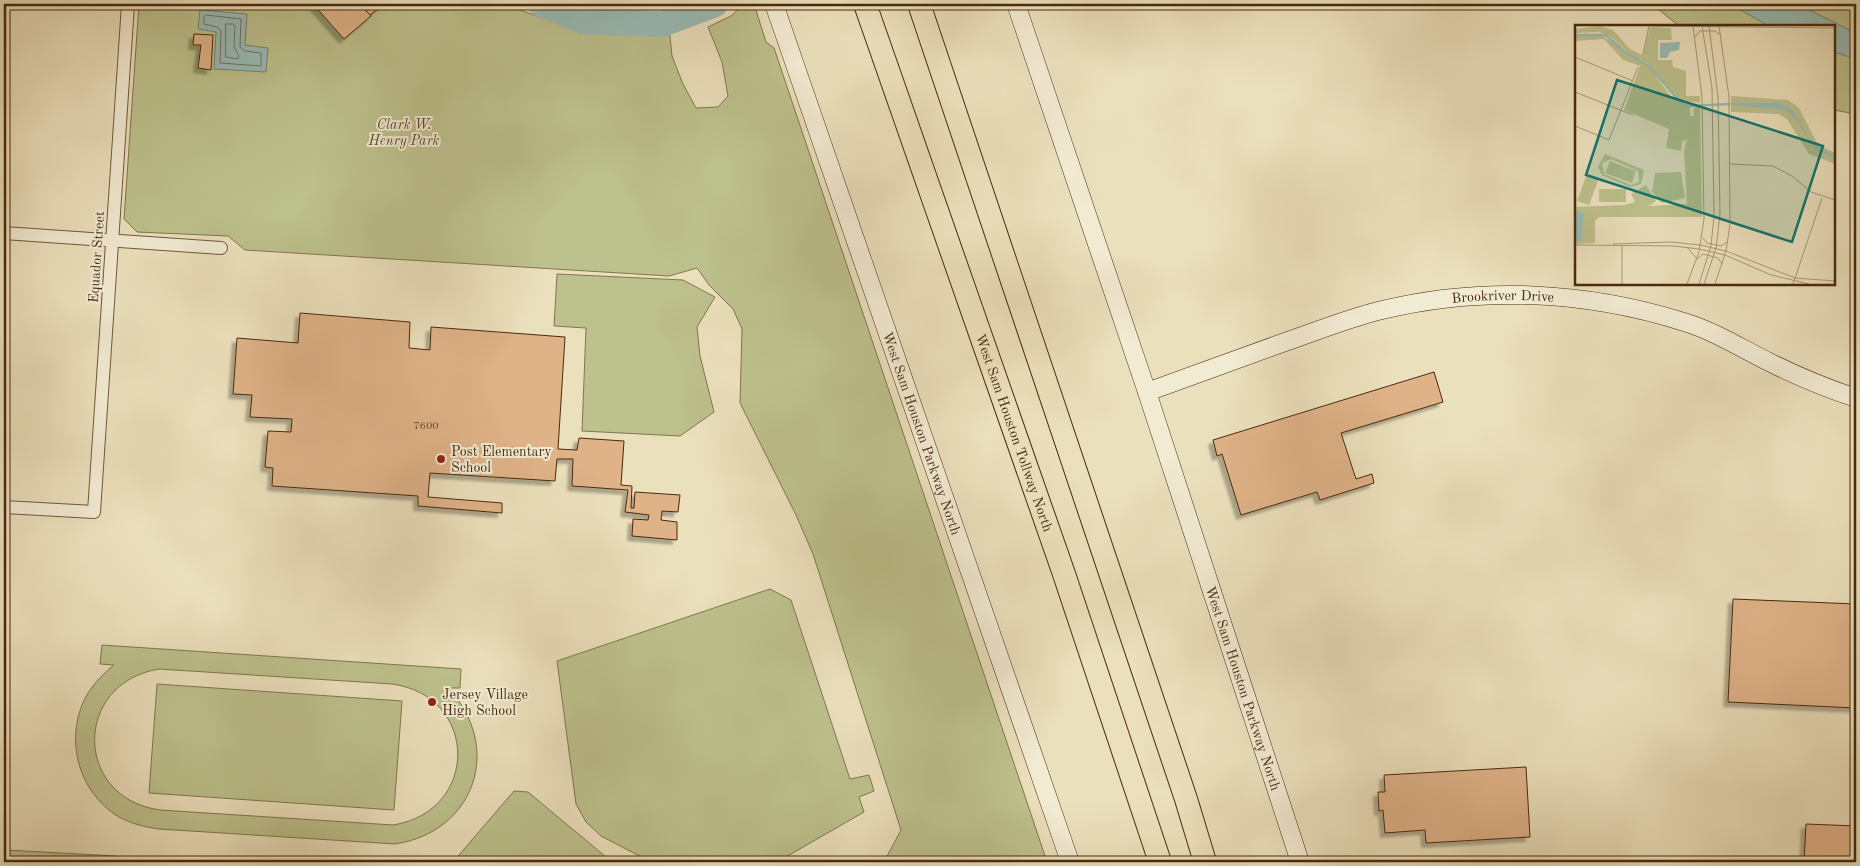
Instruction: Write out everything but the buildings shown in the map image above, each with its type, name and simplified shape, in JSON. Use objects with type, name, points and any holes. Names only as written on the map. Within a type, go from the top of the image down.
[{"type":"highway","points":[[919,4],[1184,791],[1205,862]]},
{"type":"highway","name":"West Sam Houston Tollway North","points":[[868,13],[1064,574],[1160,862]]},
{"type":"main road","name":"West Sam Houston Parkway North","points":[[774,4],[1070,862]]},
{"type":"main road","name":"West Sam Houston Parkway North","points":[[1016,4],[1147,392],[1300,862]]},
{"type":"main road","name":"Brookriver Drive","points":[[1147,392],[1332,325],[1381,310],[1471,295],[1505,295],[1550,296],[1597,302],[1644,311],[1685,322],[1731,342],[1770,363],[1816,384],[1856,398]]},
{"type":"street","name":"Equador Street","points":[[4,507],[94,512],[128,4]]},
{"type":"street","points":[[4,233],[222,248]]},
{"type":"green space","name":"Clark W. Henry Park","points":[[139,4],[502,4],[549,20],[587,29],[669,26],[672,56],[683,84],[696,108],[718,107],[728,96],[722,62],[708,27],[731,16],[744,4],[754,4],[766,42],[774,48],[1047,862],[873,862],[886,858],[901,830],[813,554],[796,515],[740,403],[742,329],[733,309],[709,285],[697,268],[669,276],[245,250],[228,236],[137,232],[124,219]]},
{"type":"green space","points":[[587,4],[662,4],[614,8]]},
{"type":"green space","points":[[1652,4],[1856,4],[1856,114],[1835,110],[1835,25],[1678,25]]},
{"type":"green space","points":[[557,274],[683,280],[715,297],[697,327],[700,356],[714,412],[680,436],[582,431],[586,328],[554,326]]},
{"type":"green space","points":[[770,589],[791,600],[850,779],[869,775],[874,791],[859,797],[864,812],[777,862],[651,862],[601,836],[586,822],[576,804],[557,661]]},
{"type":"green space","points":[[102,645],[461,669],[460,688],[448,688],[465,711],[475,736],[477,760],[472,784],[462,805],[445,823],[423,836],[395,844],[159,829],[134,823],[119,817],[93,793],[84,778],[78,761],[76,727],[80,709],[94,685],[114,665],[100,664]],"holes":[[[159,669],[392,684],[421,693],[441,709],[453,730],[458,754],[454,777],[442,799],[422,815],[393,825],[160,810],[131,801],[111,785],[99,764],[95,740],[99,717],[111,695],[131,679]]]},
{"type":"green space","points":[[157,684],[402,701],[394,810],[149,793]]},
{"type":"green space","points":[[514,791],[528,792],[612,862],[453,862]]},
{"type":"green space","points":[[6,850],[116,856],[115,862],[6,862]]},
{"type":"water","points":[[1730,4],[1797,4],[1856,33],[1856,59],[1835,52],[1835,25],[1767,25]]},
{"type":"water","points":[[200,10],[247,14],[245,45],[268,48],[266,72],[214,69],[216,32],[198,29]]},
{"type":"waterway","points":[[541,4],[583,21],[662,24],[715,4]]},
{"type":"place","name":"Post Elementary School","points":[[441,459]]},
{"type":"place","name":"Jersey Village High School","points":[[432,702]]}]
